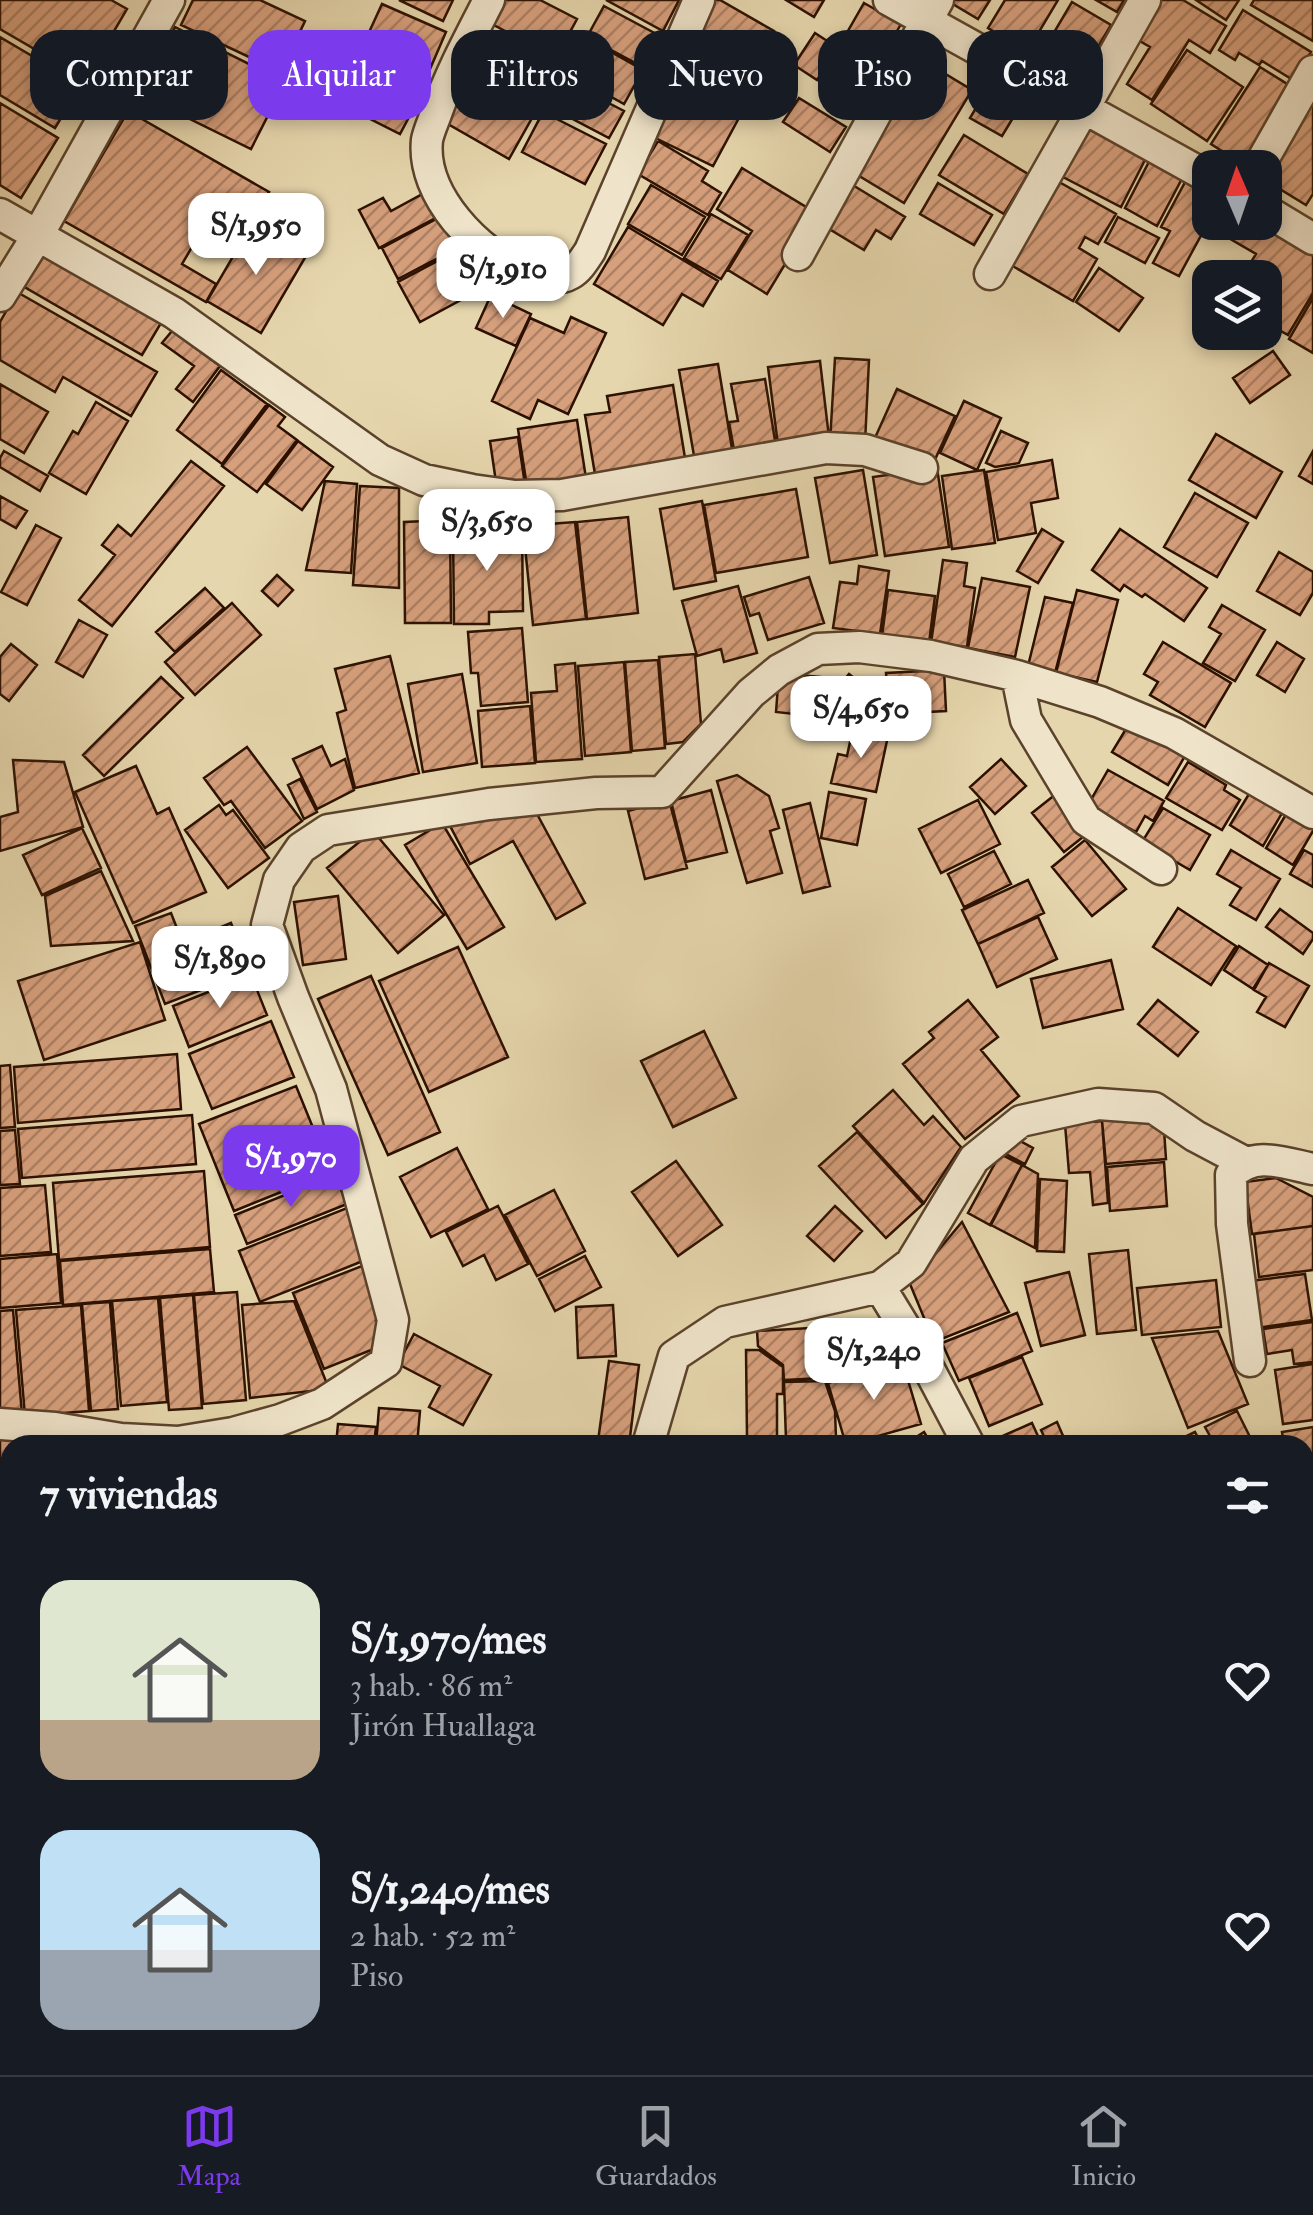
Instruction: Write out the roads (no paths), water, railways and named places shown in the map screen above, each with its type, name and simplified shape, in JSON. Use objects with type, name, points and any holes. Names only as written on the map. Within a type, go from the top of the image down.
[{"type":"street","points":[[0,296],[169,0]]},
{"type":"street","points":[[489,0],[450,74],[427,138],[428,159],[444,201],[471,236],[490,254],[539,278],[567,276],[590,251],[699,0]]},
{"type":"street","points":[[889,0],[932,11],[967,34]]},
{"type":"street","points":[[1103,71],[1144,0]]},
{"type":"street","points":[[798,255],[932,11]]},
{"type":"street","points":[[1268,150],[1313,71]]},
{"type":"street","points":[[1103,119],[1192,168]]},
{"type":"street","points":[[990,274],[1075,120]]},
{"type":"street","points":[[0,214],[174,313],[380,460],[424,480],[515,496],[562,495],[826,448],[864,450],[922,468]]},
{"type":"street","points":[[1282,220],[1313,239]]},
{"type":"street","points":[[226,1435],[322,1404],[386,1362],[394,1320],[331,1089],[267,925],[279,880],[301,848],[328,830],[506,802],[596,792],[662,792],[751,693],[779,670],[818,649],[859,647],[931,656],[1017,676],[1100,702],[1174,733],[1313,813]]},
{"type":"street","points":[[1017,676],[1026,720],[1086,820],[1161,868]]},
{"type":"street","points":[[651,1435],[674,1356],[725,1322],[880,1287],[911,1263],[974,1158],[1021,1121],[1098,1104],[1154,1108],[1246,1163]]},
{"type":"street","points":[[1250,1361],[1232,1224],[1231,1176],[1246,1163],[1263,1159],[1313,1169]]},
{"type":"street","points":[[880,1287],[964,1435]]},
{"type":"street","points":[[0,1424],[101,1435]]}]
